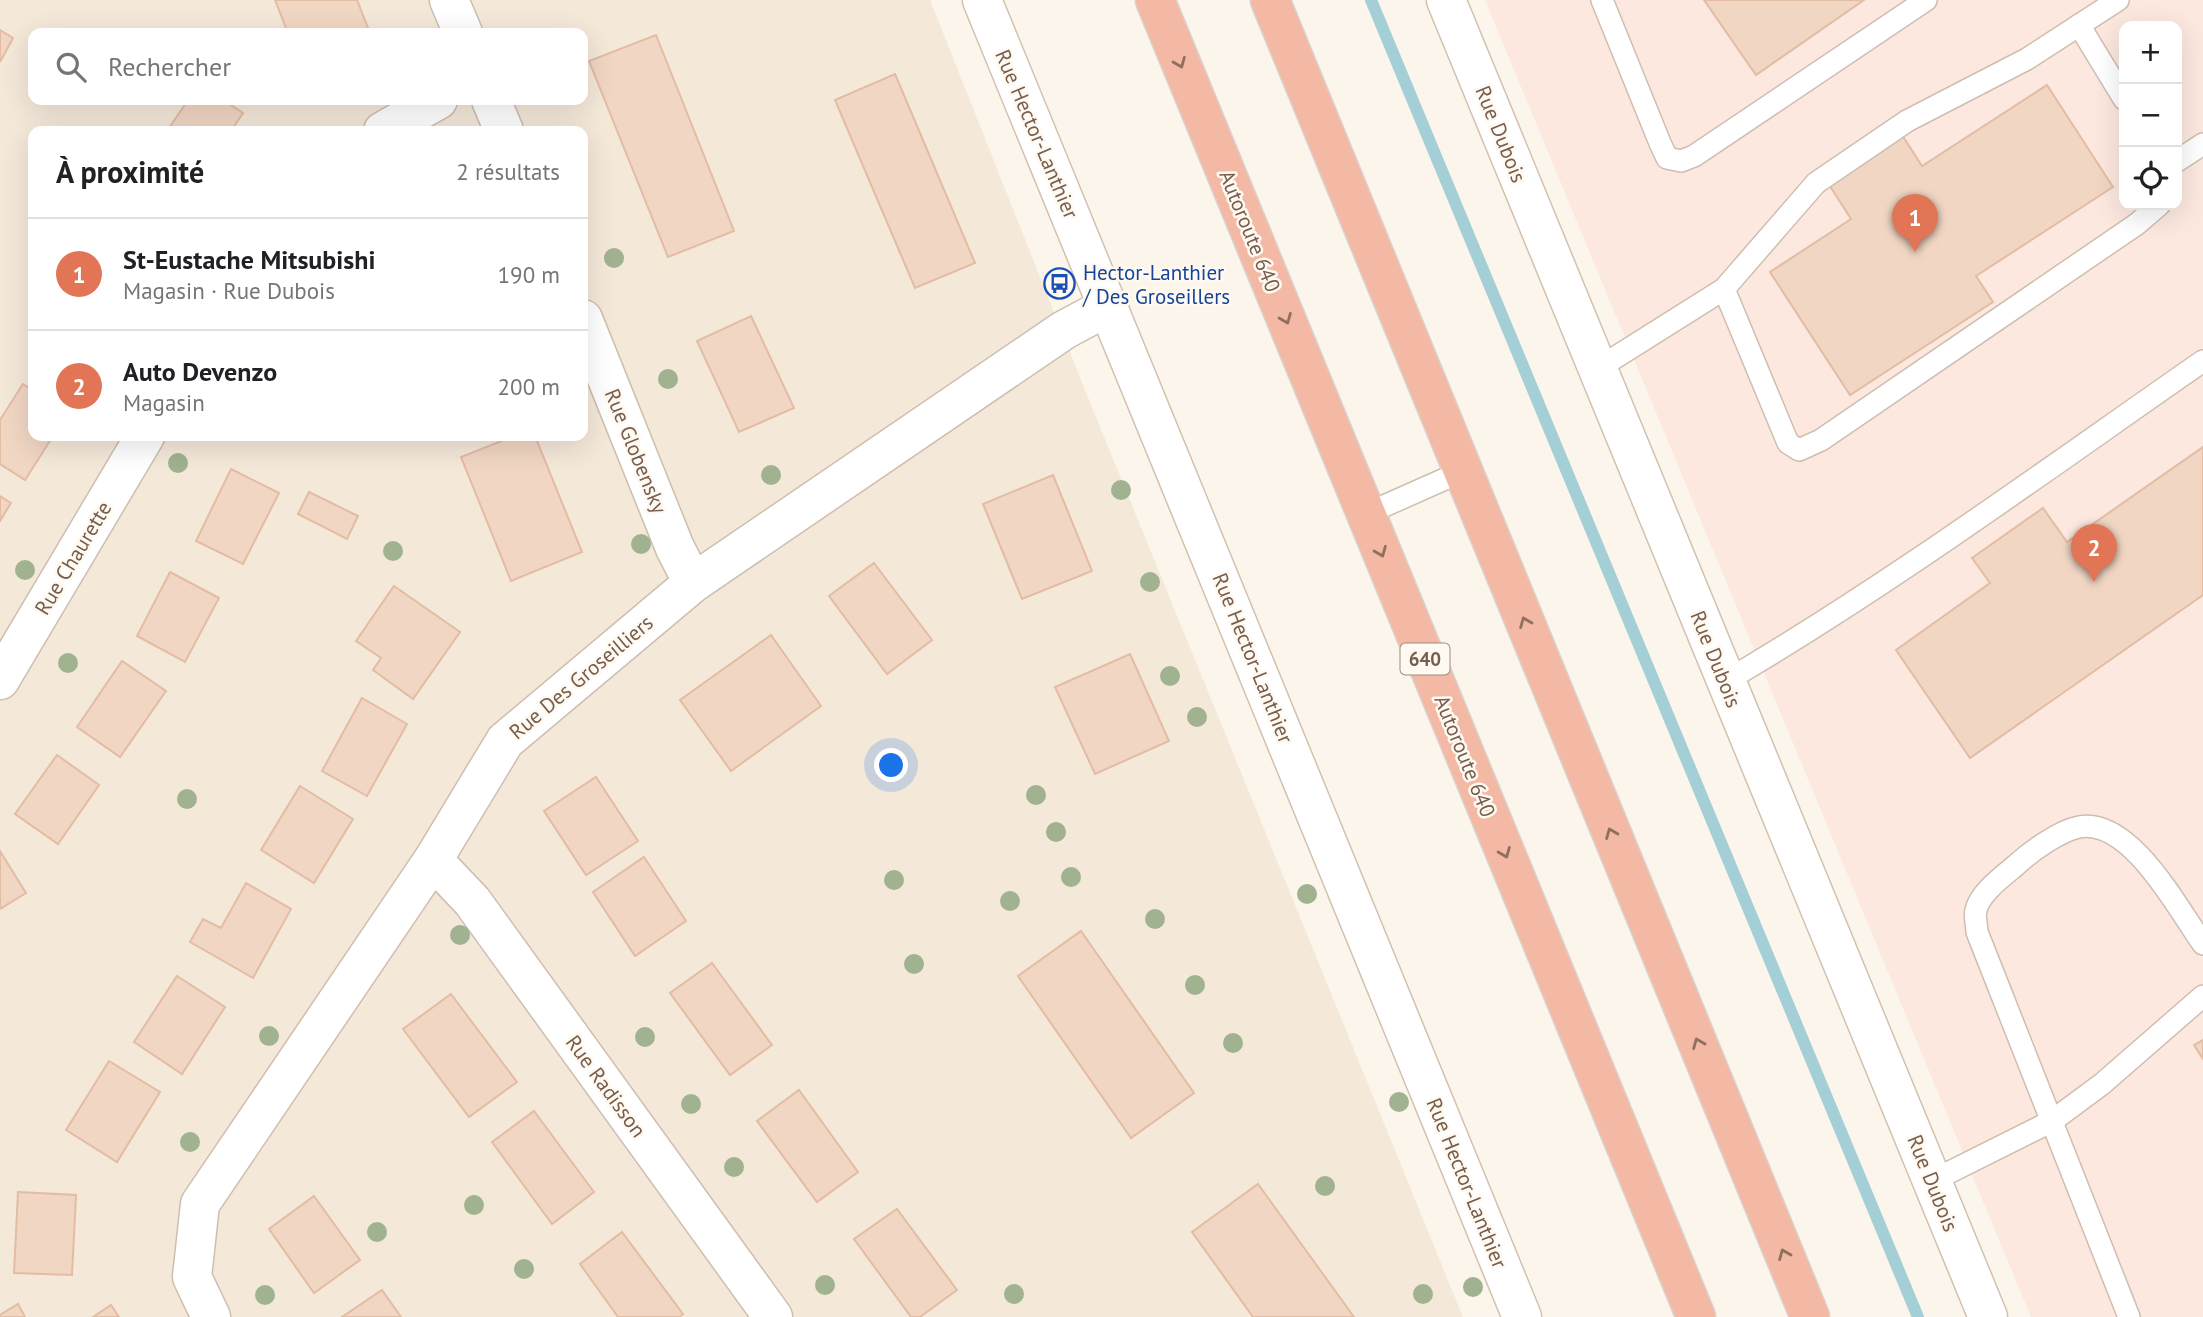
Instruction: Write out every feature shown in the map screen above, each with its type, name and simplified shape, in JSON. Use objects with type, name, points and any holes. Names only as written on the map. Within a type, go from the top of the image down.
[{"type":"highway","name":"Autoroute 640","points":[[1154,0],[1696,1317]]},
{"type":"highway","points":[[1270,0],[1810,1317]]},
{"type":"street","points":[[449,0],[461,28]]},
{"type":"street","name":"Rue Hector-Lanthier","points":[[982,0],[1522,1317]]},
{"type":"street","name":"Rue Dubois","points":[[1446,0],[1988,1317]]},
{"type":"street","points":[[392,126],[429,105]]},
{"type":"street","points":[[493,105],[502,126]]},
{"type":"street","name":"Rue Des Groseilliers","points":[[211,1317],[192,1277],[200,1204],[433,860],[505,741],[693,583],[1064,330],[1109,306]]},
{"type":"street","name":"Rue Globensky","points":[[588,331],[675,548],[693,583]]},
{"type":"street","name":"Rue Chaurette","points":[[0,680],[142,441]]},
{"type":"street","name":"Rue Radisson","points":[[433,860],[472,901],[773,1317]]},
{"type":"lane","points":[[1602,0],[1667,158],[1681,161],[1694,156],[1926,0]]},
{"type":"lane","points":[[1597,369],[1724,289],[1816,183],[1907,121],[1996,76],[2118,0]]},
{"type":"lane","points":[[2079,26],[2119,91]]},
{"type":"lane","points":[[2182,158],[2203,144]]},
{"type":"lane","points":[[1724,289],[1788,443],[1799,450],[1843,425],[2137,224],[2153,210]]},
{"type":"lane","points":[[1726,681],[1805,634],[1896,574],[2203,361]]},
{"type":"lane","points":[[1366,514],[1463,471]]},
{"type":"lane","points":[[2129,1317],[1977,932],[1976,910],[1983,897],[2018,863],[2063,834],[2079,827],[2095,827],[2115,834],[2134,847],[2203,944]]},
{"type":"lane","points":[[1932,1181],[2052,1121],[2102,1084],[2203,996]]},
{"type":"shaded area","points":[[0,0],[930,0],[1085,390],[1463,1317],[0,1317]]},
{"type":"shaded area","points":[[1485,0],[2203,0],[2203,1317],[2031,1317]]},
{"type":"building","points":[[275,0],[357,0],[368,28],[286,28]]},
{"type":"building","points":[[1704,0],[1864,0],[1756,75]]},
{"type":"building","points":[[0,30],[13,38],[0,62]]},
{"type":"building","points":[[656,35],[734,231],[668,257],[589,61]]},
{"type":"building","points":[[895,74],[975,263],[915,288],[835,100]]},
{"type":"building","points":[[2047,85],[2113,187],[1976,276],[1993,302],[1850,395],[1770,272],[1851,219],[1828,183],[1902,135],[1922,166]]},
{"type":"building","points":[[185,105],[231,105],[243,113],[234,126],[170,126]]},
{"type":"building","points":[[751,316],[794,408],[739,432],[697,341]]},
{"type":"building","points":[[23,384],[28,388],[28,441],[50,441],[25,480],[0,464],[0,420]]},
{"type":"building","points":[[501,441],[537,441],[582,552],[511,581],[461,457]]},
{"type":"building","points":[[2203,447],[2203,595],[1970,758],[1896,650],[1990,583],[1972,558],[2043,508],[2067,542]]},
{"type":"building","points":[[231,469],[279,493],[243,564],[196,541]]},
{"type":"building","points":[[1053,475],[1092,571],[1022,599],[983,504]]},
{"type":"building","points":[[309,492],[358,516],[347,539],[298,514]]},
{"type":"building","points":[[0,496],[11,503],[0,521]]},
{"type":"building","points":[[874,563],[932,640],[887,674],[829,596]]},
{"type":"building","points":[[170,572],[219,598],[185,662],[137,636]]},
{"type":"building","points":[[394,586],[460,632],[413,699],[373,670],[381,658],[356,641]]},
{"type":"building","points":[[771,635],[821,706],[731,771],[680,700]]},
{"type":"building","points":[[1130,654],[1169,741],[1095,774],[1055,687]]},
{"type":"building","points":[[122,661],[166,691],[120,757],[77,727]]},
{"type":"building","points":[[362,698],[407,724],[367,796],[322,771]]},
{"type":"building","points":[[57,755],[99,785],[58,844],[15,814]]},
{"type":"building","points":[[596,777],[638,841],[586,875],[544,811]]},
{"type":"building","points":[[300,786],[353,819],[314,883],[261,850]]},
{"type":"building","points":[[0,851],[26,893],[0,909]]},
{"type":"building","points":[[644,857],[686,921],[635,956],[593,892]]},
{"type":"building","points":[[246,883],[291,909],[253,978],[190,942],[203,919],[221,928]]},
{"type":"building","points":[[1081,931],[1194,1093],[1131,1138],[1018,976]]},
{"type":"building","points":[[712,963],[772,1045],[730,1075],[670,993]]},
{"type":"building","points":[[177,976],[225,1007],[182,1074],[134,1042]]},
{"type":"building","points":[[451,994],[517,1082],[469,1117],[403,1029]]},
{"type":"building","points":[[2203,1040],[2203,1059],[2194,1045]]},
{"type":"building","points":[[109,1061],[160,1092],[117,1162],[66,1130]]},
{"type":"building","points":[[799,1090],[858,1172],[817,1202],[757,1121]]},
{"type":"building","points":[[534,1111],[594,1192],[552,1224],[492,1142]]},
{"type":"building","points":[[1258,1184],[1354,1317],[1253,1317],[1192,1232]]},
{"type":"building","points":[[18,1192],[76,1195],[72,1275],[14,1273]]},
{"type":"building","points":[[314,1196],[360,1260],[314,1293],[269,1229]]},
{"type":"building","points":[[897,1209],[957,1290],[920,1317],[911,1317],[854,1239]]},
{"type":"building","points":[[622,1232],[683,1314],[679,1317],[618,1317],[580,1264]]},
{"type":"building","points":[[382,1290],[401,1317],[342,1317]]},
{"type":"building","points":[[18,1304],[25,1317],[0,1317],[0,1315]]},
{"type":"building","points":[[111,1305],[119,1317],[93,1317]]},
{"type":"waterway","points":[[1371,0],[1918,1317]]},
{"type":"place","name":"St-Eustache Mitsubishi","points":[[1915,252]]},
{"type":"place","name":"Hector-Lanthier / Des Groseillers","points":[[1060,284]]},
{"type":"place","name":"Auto Devenzo","points":[[2094,582]]}]
